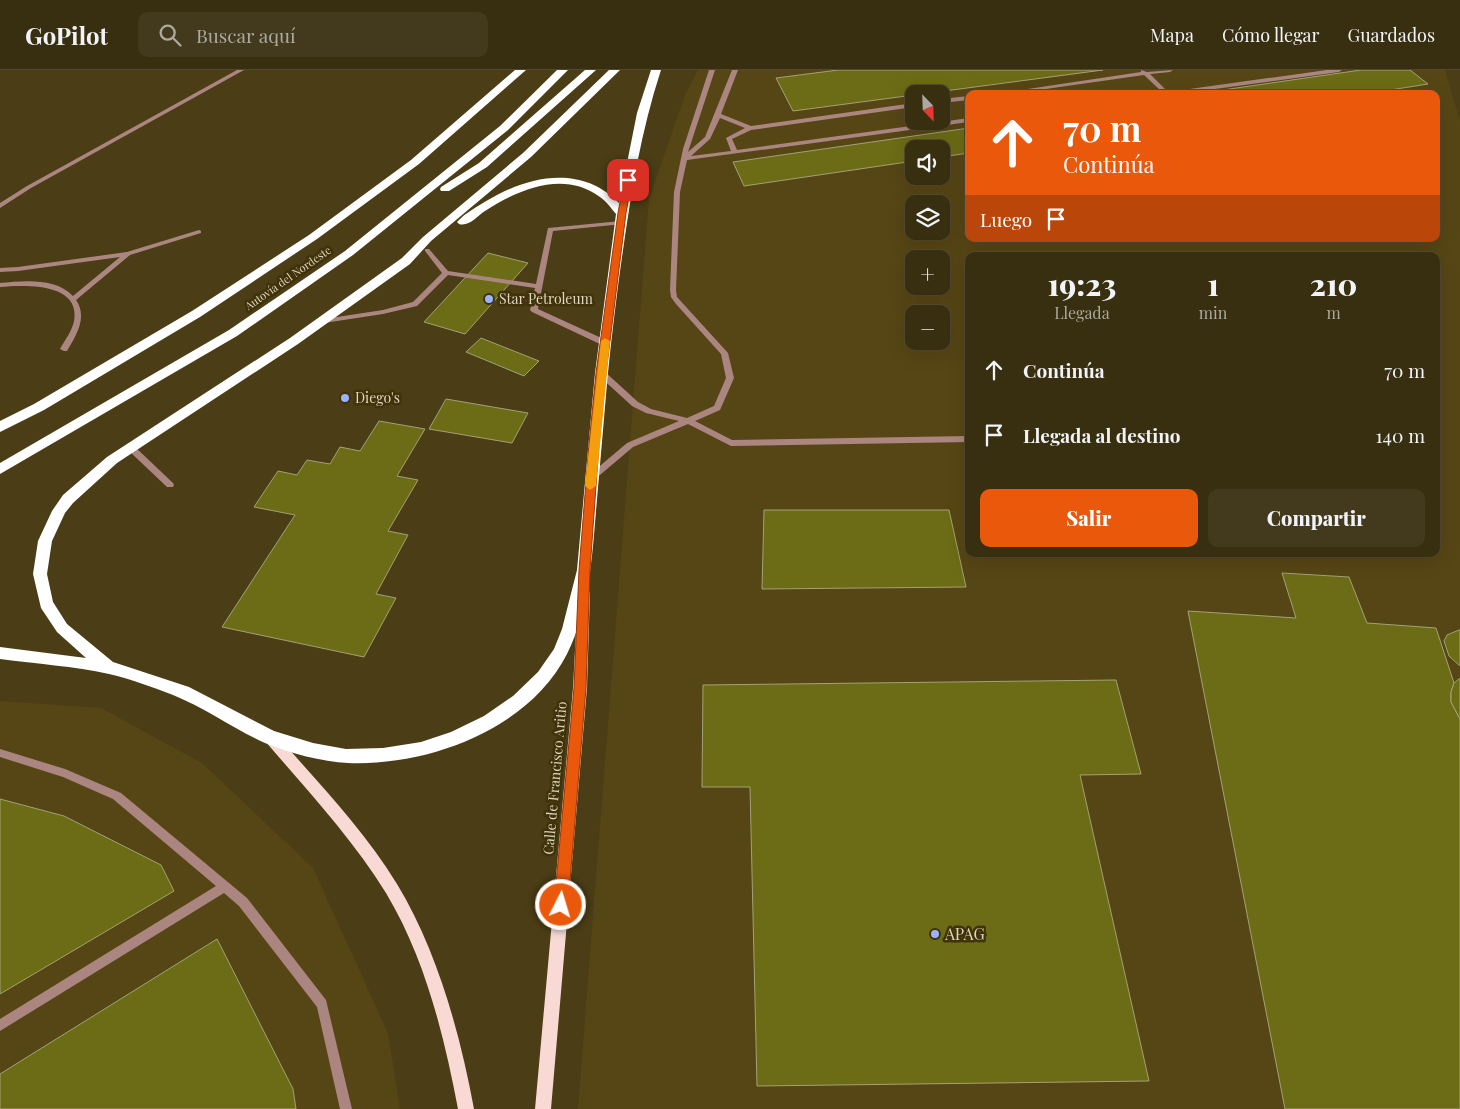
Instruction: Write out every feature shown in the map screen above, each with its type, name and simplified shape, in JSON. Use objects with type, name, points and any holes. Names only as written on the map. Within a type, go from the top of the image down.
[{"type":"highway","name":"Autovía del Nordeste","points":[[0,427],[39,407],[196,314],[313,237],[415,162],[521,70]]},
{"type":"highway","name":"Autovía del Nordeste","points":[[0,468],[233,333],[382,228],[497,134],[563,70]]},
{"type":"highway","points":[[382,228],[483,165],[591,70]]},
{"type":"highway","points":[[406,261],[427,239],[521,160],[615,70]]},
{"type":"highway","points":[[0,653],[108,667],[183,692],[270,737],[313,750],[346,756],[383,755],[420,749],[456,737],[490,721],[519,701],[538,683],[560,652],[570,629],[584,570],[601,373],[621,218],[642,113],[656,70]]},
{"type":"highway","points":[[108,667],[76,641],[54,617],[46,604],[42,588],[42,559],[51,527],[68,499],[96,472],[324,321],[406,261],[427,250],[488,204],[531,184],[566,180],[591,185],[612,200],[621,218]]},
{"type":"main road","name":"Calle de Francisco Aritio","points":[[543,1109],[580,688],[584,570]]},
{"type":"main road","points":[[270,737],[358,841],[392,889],[418,942],[439,997],[459,1066],[466,1109]]},
{"type":"street","points":[[1,204],[241,70]]},
{"type":"street","points":[[591,479],[630,445],[717,408],[730,378],[724,353],[674,297],[678,192],[684,159],[701,97],[712,70]]},
{"type":"street","points":[[1024,90],[1144,72],[1170,70]]},
{"type":"street","points":[[1194,90],[1339,70]]},
{"type":"street","points":[[950,101],[965,99]]},
{"type":"street","points":[[735,152],[729,138],[750,128],[905,106]]},
{"type":"street","points":[[684,159],[708,138],[718,115]]},
{"type":"street","points":[[684,159],[965,121]]},
{"type":"street","points":[[605,344],[534,310],[550,229],[621,218]]},
{"type":"street","points":[[0,270],[128,254],[199,232]]},
{"type":"street","points":[[427,250],[446,273],[538,286]]},
{"type":"street","points":[[72,300],[128,254]]},
{"type":"street","points":[[324,321],[383,312],[415,304],[446,273]]},
{"type":"street","points":[[0,285],[24,282],[46,284],[64,292],[75,303],[78,318],[64,349]]},
{"type":"street","points":[[601,373],[635,404],[649,410],[689,421],[731,443],[965,439]]},
{"type":"street","points":[[130,448],[170,485]]},
{"type":"street","points":[[0,753],[65,772],[117,796],[242,902],[322,1004],[346,1109]]},
{"type":"street","points":[[0,1025],[224,887]]},
{"type":"lane","points":[[735,70],[718,115],[750,128]]},
{"type":"lane","points":[[1144,72],[1161,90]]},
{"type":"shaded area","points":[[698,70],[1445,70],[1460,121],[1460,1109],[578,1109],[649,199],[685,95]]},
{"type":"shaded area","points":[[0,701],[101,708],[202,763],[313,868],[388,1033],[400,1109],[0,1109]]},
{"type":"building","points":[[838,70],[1103,70],[950,90],[950,85],[905,85],[905,96],[793,111],[776,78]]},
{"type":"building","points":[[1361,70],[1410,70],[1428,84],[1390,90],[1223,90]]},
{"type":"building","points":[[965,129],[965,154],[950,156],[950,140],[905,140],[905,162],[744,186],[733,162]]},
{"type":"building","points":[[488,253],[528,263],[465,334],[424,322]]},
{"type":"building","points":[[481,338],[539,361],[524,376],[466,352]]},
{"type":"building","points":[[446,399],[528,413],[512,443],[429,429]]},
{"type":"building","points":[[379,421],[425,429],[397,476],[418,480],[388,531],[408,535],[376,594],[396,598],[364,657],[222,627],[295,515],[254,507],[278,471],[297,475],[307,460],[330,464],[340,447],[360,451]]},
{"type":"building","points":[[764,510],[949,510],[966,587],[762,589]]},
{"type":"building","points":[[1282,573],[1349,577],[1367,623],[1436,628],[1454,683],[1451,692],[1451,702],[1460,719],[1460,1109],[1285,1109],[1188,611],[1296,618]]},
{"type":"building","points":[[1460,630],[1460,666],[1449,656],[1444,641],[1447,635]]},
{"type":"building","points":[[1460,678],[1460,719],[1451,702],[1451,692],[1454,683]]},
{"type":"building","name":"APAG","points":[[1116,680],[1141,774],[1080,775],[1149,1081],[757,1086],[750,787],[702,787],[703,685]]},
{"type":"building","points":[[0,799],[64,816],[161,865],[174,891],[0,994]]},
{"type":"building","points":[[217,939],[293,1089],[296,1109],[0,1109],[0,1074]]},
{"type":"slow traffic","points":[[590,486],[605,341]]},
{"type":"place","name":"Star Petroleum","points":[[489,299]]},
{"type":"place","name":"Diego's","points":[[345,398]]},
{"type":"place","name":"APAG","points":[[935,934]]},
{"type":"route","points":[[561,905],[580,688],[584,570],[594,444],[601,373],[628,180]]}]
